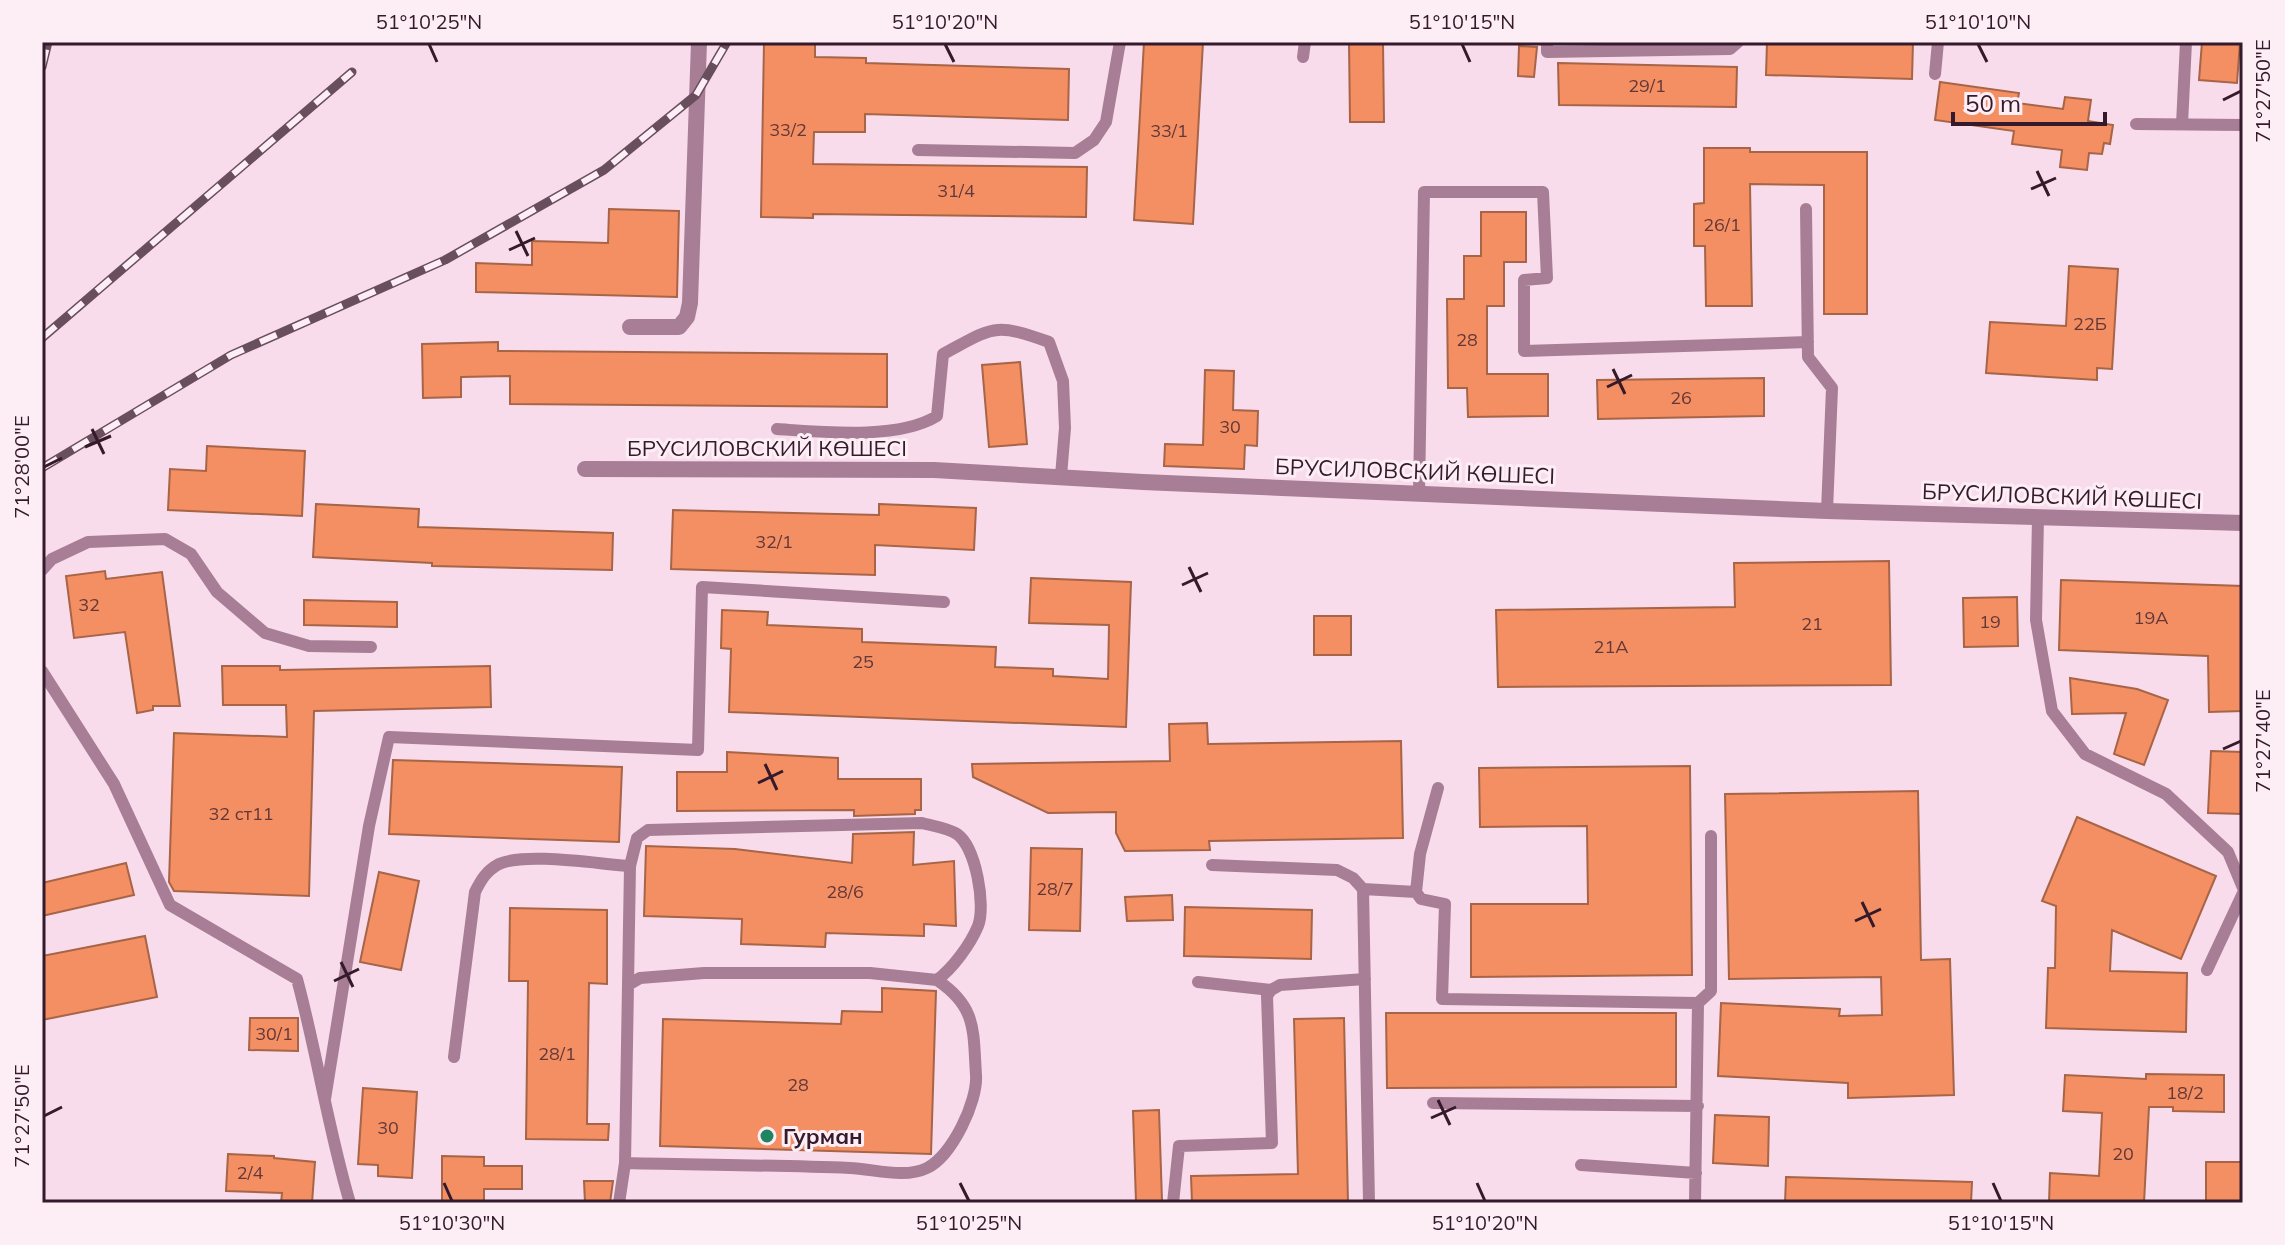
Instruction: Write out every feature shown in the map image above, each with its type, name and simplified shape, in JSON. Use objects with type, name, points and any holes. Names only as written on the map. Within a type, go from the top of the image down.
[{"type":"street","points":[[630,327],[679,327],[687,317],[699,42]]},
{"type":"street","name":"БРУСИЛОВСКИЙ КӨШЕСІ","points":[[585,469],[934,470],[1827,511],[2243,523]]},
{"type":"lane","points":[[918,150],[1075,153],[1094,140],[1106,122],[1120,42]]},
{"type":"lane","points":[[1303,57],[1305,42]]},
{"type":"lane","points":[[1547,42],[1547,52],[1730,49],[1738,42]]},
{"type":"lane","points":[[1935,74],[1938,42]]},
{"type":"lane","points":[[2182,124],[2186,42]]},
{"type":"lane","points":[[2136,124],[2243,125]]},
{"type":"lane","points":[[1419,494],[1424,192],[1543,192],[1547,278],[1524,280],[1524,351],[1808,342]]},
{"type":"lane","points":[[1806,209],[1808,357],[1832,388],[1827,511]]},
{"type":"lane","points":[[777,429],[852,433],[923,425],[937,416],[943,354],[996,328],[1017,330],[1049,342],[1063,381],[1065,428],[1061,476]]},
{"type":"lane","points":[[2038,517],[2036,620],[2052,711],[2085,754],[2166,794],[2228,852],[2243,890],[2207,970]]},
{"type":"lane","points":[[42,570],[52,559],[88,542],[165,539],[191,554],[217,592],[265,633],[309,646],[371,647]]},
{"type":"lane","points":[[325,1099],[369,826],[389,737],[698,750],[702,587],[944,602]]},
{"type":"lane","points":[[42,671],[114,784],[170,905],[297,979],[337,1161],[350,1203]]},
{"type":"lane","points":[[1438,788],[1420,854],[1416,892],[1421,899],[1445,904],[1442,999],[1698,1003],[1711,991],[1711,836]]},
{"type":"lane","points":[[619,1203],[625,1163],[630,866],[637,838],[648,830],[922,823],[956,833],[970,847],[980,889],[979,924],[962,952],[937,980]]},
{"type":"lane","points":[[454,1057],[475,892],[485,874],[501,863],[525,859],[630,866]]},
{"type":"lane","points":[[1212,865],[1337,870],[1353,878],[1363,889],[1369,1203]]},
{"type":"lane","points":[[1363,889],[1416,892]]},
{"type":"lane","points":[[625,1163],[853,1168],[912,1173],[929,1168],[947,1152],[961,1128],[977,1082],[973,1022],[956,993],[937,980],[870,973],[704,973],[640,978],[628,985]]},
{"type":"lane","points":[[1173,1203],[1179,1146],[1272,1143],[1267,996],[1271,990],[1280,985],[1365,979]]},
{"type":"lane","points":[[1198,982],[1271,990]]},
{"type":"lane","points":[[1695,1203],[1698,1003]]},
{"type":"lane","points":[[1433,1103],[1698,1106]]},
{"type":"lane","points":[[1581,1165],[1696,1173]]},
{"type":"building","points":[[764,42],[815,42],[815,57],[866,58],[866,63],[1069,69],[1068,120],[865,114],[865,132],[814,132],[813,164],[1087,167],[1086,217],[813,214],[813,218],[761,217]]},
{"type":"building","points":[[1144,42],[1203,42],[1193,224],[1134,220]]},
{"type":"building","points":[[1349,42],[1383,42],[1384,122],[1350,122]]},
{"type":"building","points":[[1767,42],[1913,42],[1912,79],[1766,75]]},
{"type":"building","points":[[2202,42],[2240,42],[2237,83],[2199,80]]},
{"type":"building","points":[[1519,46],[1537,47],[1534,77],[1518,76]]},
{"type":"building","points":[[1558,63],[1737,67],[1736,107],[1559,105]]},
{"type":"building","points":[[1940,82],[2019,93],[2017,103],[2063,109],[2065,97],[2091,100],[2088,121],[2113,125],[2110,144],[2104,143],[2102,154],[2089,153],[2087,170],[2060,167],[2062,150],[2012,144],[2014,131],[1935,120]]},
{"type":"building","points":[[1704,148],[1750,148],[1750,152],[1867,152],[1867,314],[1824,314],[1824,185],[1750,184],[1752,306],[1706,306],[1705,246],[1694,246],[1694,204],[1704,203]]},
{"type":"building","points":[[609,209],[679,211],[677,297],[476,292],[476,263],[532,265],[532,241],[608,243]]},
{"type":"building","points":[[1481,212],[1526,212],[1526,262],[1504,262],[1504,306],[1487,306],[1487,374],[1548,374],[1548,416],[1468,417],[1467,388],[1448,388],[1447,299],[1464,299],[1464,256],[1481,256]]},
{"type":"building","points":[[2069,266],[2118,269],[2112,369],[2097,368],[2097,380],[1986,373],[1990,322],[2066,326]]},
{"type":"building","points":[[498,342],[498,351],[887,354],[887,407],[510,404],[510,376],[461,377],[461,397],[423,398],[422,344]]},
{"type":"building","points":[[1020,362],[1027,444],[989,447],[982,365]]},
{"type":"building","points":[[1205,370],[1234,371],[1233,410],[1258,411],[1257,446],[1245,445],[1244,469],[1164,466],[1165,444],[1203,445]]},
{"type":"building","points":[[1764,378],[1764,416],[1598,419],[1597,380]]},
{"type":"building","points":[[207,446],[305,451],[302,516],[168,510],[170,469],[206,471]]},
{"type":"building","points":[[316,504],[419,509],[418,527],[613,533],[612,570],[432,566],[432,563],[313,557]]},
{"type":"building","points":[[879,504],[976,508],[974,550],[875,545],[875,575],[671,569],[673,510],[879,515]]},
{"type":"building","points":[[1889,561],[1891,685],[1498,687],[1496,610],[1735,607],[1734,563]]},
{"type":"building","points":[[105,571],[106,579],[162,572],[180,706],[153,706],[153,710],[137,713],[125,632],[74,638],[66,576]]},
{"type":"building","points":[[1031,578],[1131,582],[1126,727],[729,712],[731,649],[721,648],[722,610],[768,612],[767,625],[862,629],[862,642],[996,647],[995,667],[1053,669],[1053,676],[1108,679],[1109,625],[1029,623]]},
{"type":"building","points":[[2061,580],[2243,586],[2243,711],[2209,712],[2208,656],[2059,650]]},
{"type":"building","points":[[2017,597],[2018,646],[1964,647],[1963,598]]},
{"type":"building","points":[[304,600],[397,602],[397,627],[304,625]]},
{"type":"building","points":[[1314,616],[1351,616],[1351,655],[1314,655]]},
{"type":"building","points":[[222,666],[280,666],[280,670],[490,666],[491,707],[314,711],[309,896],[174,891],[169,882],[174,733],[287,737],[286,705],[223,705]]},
{"type":"building","points":[[2070,678],[2137,689],[2168,700],[2144,765],[2114,754],[2126,713],[2072,714]]},
{"type":"building","points":[[1207,723],[1208,744],[1401,741],[1403,838],[1209,841],[1210,850],[1125,851],[1116,833],[1116,812],[1048,813],[973,777],[972,764],[1170,761],[1169,724]]},
{"type":"building","points":[[2211,751],[2243,752],[2243,814],[2208,813]]},
{"type":"building","points":[[727,752],[838,758],[838,779],[921,779],[921,810],[915,810],[915,814],[854,816],[854,810],[677,811],[677,772],[727,772]]},
{"type":"building","points":[[393,760],[622,767],[619,842],[389,834]]},
{"type":"building","points":[[1690,766],[1692,975],[1471,977],[1471,904],[1588,904],[1587,826],[1480,827],[1479,768]]},
{"type":"building","points":[[1918,791],[1921,960],[1950,959],[1954,1095],[1848,1098],[1848,1083],[1718,1076],[1721,1003],[1840,1009],[1839,1016],[1882,1015],[1881,977],[1729,979],[1725,794]]},
{"type":"building","points":[[2077,817],[2216,876],[2181,959],[2112,930],[2110,971],[2187,973],[2186,1032],[2046,1028],[2048,968],[2055,968],[2056,906],[2042,901]]},
{"type":"building","points":[[914,832],[913,865],[954,861],[956,926],[924,924],[924,936],[826,933],[825,947],[741,944],[742,919],[644,916],[646,846],[735,849],[852,863],[853,834]]},
{"type":"building","points":[[1031,848],[1082,849],[1080,931],[1029,930]]},
{"type":"building","points":[[126,863],[134,895],[42,916],[42,883]]},
{"type":"building","points":[[379,872],[419,881],[401,970],[360,962]]},
{"type":"building","points":[[1172,895],[1173,920],[1127,921],[1125,897]]},
{"type":"building","points":[[1185,907],[1312,910],[1311,959],[1184,956]]},
{"type":"building","points":[[510,908],[607,910],[607,984],[589,983],[587,1124],[609,1124],[608,1140],[526,1139],[528,981],[509,981]]},
{"type":"building","points":[[145,936],[157,997],[42,1020],[42,956]]},
{"type":"building","points":[[882,988],[936,991],[931,1154],[660,1146],[663,1019],[841,1024],[842,1011],[882,1012]]},
{"type":"building","points":[[1386,1013],[1676,1013],[1676,1087],[1387,1088]]},
{"type":"building","points":[[250,1018],[298,1018],[298,1051],[249,1050]]},
{"type":"building","points":[[1344,1018],[1348,1203],[1192,1203],[1191,1176],[1298,1174],[1294,1019]]},
{"type":"building","points":[[2146,1074],[2224,1075],[2224,1112],[2149,1107],[2144,1203],[2049,1203],[2050,1173],[2099,1176],[2102,1113],[2063,1111],[2065,1075],[2146,1079]]},
{"type":"building","points":[[363,1088],[417,1092],[412,1178],[378,1176],[378,1165],[358,1164]]},
{"type":"building","points":[[1159,1110],[1162,1201],[1136,1202],[1133,1111]]},
{"type":"building","points":[[1715,1115],[1769,1117],[1768,1166],[1713,1163]]},
{"type":"building","points":[[228,1154],[315,1162],[312,1203],[281,1203],[282,1193],[226,1191]]},
{"type":"building","points":[[442,1156],[484,1157],[484,1166],[522,1166],[522,1189],[484,1189],[484,1201],[442,1202]]},
{"type":"building","points":[[2206,1162],[2243,1162],[2243,1203],[2206,1203]]},
{"type":"building","points":[[1786,1177],[1972,1182],[1971,1203],[1785,1203]]},
{"type":"building","points":[[584,1181],[613,1181],[610,1203],[585,1203]]},
{"type":"railway","points":[[42,67],[48,42]]},
{"type":"railway","points":[[42,468],[231,355],[445,260],[604,170],[696,95],[727,42]]},
{"type":"railway","points":[[42,338],[352,72]]},
{"type":"place","name":"Гурман","points":[[767,1136]]}]
